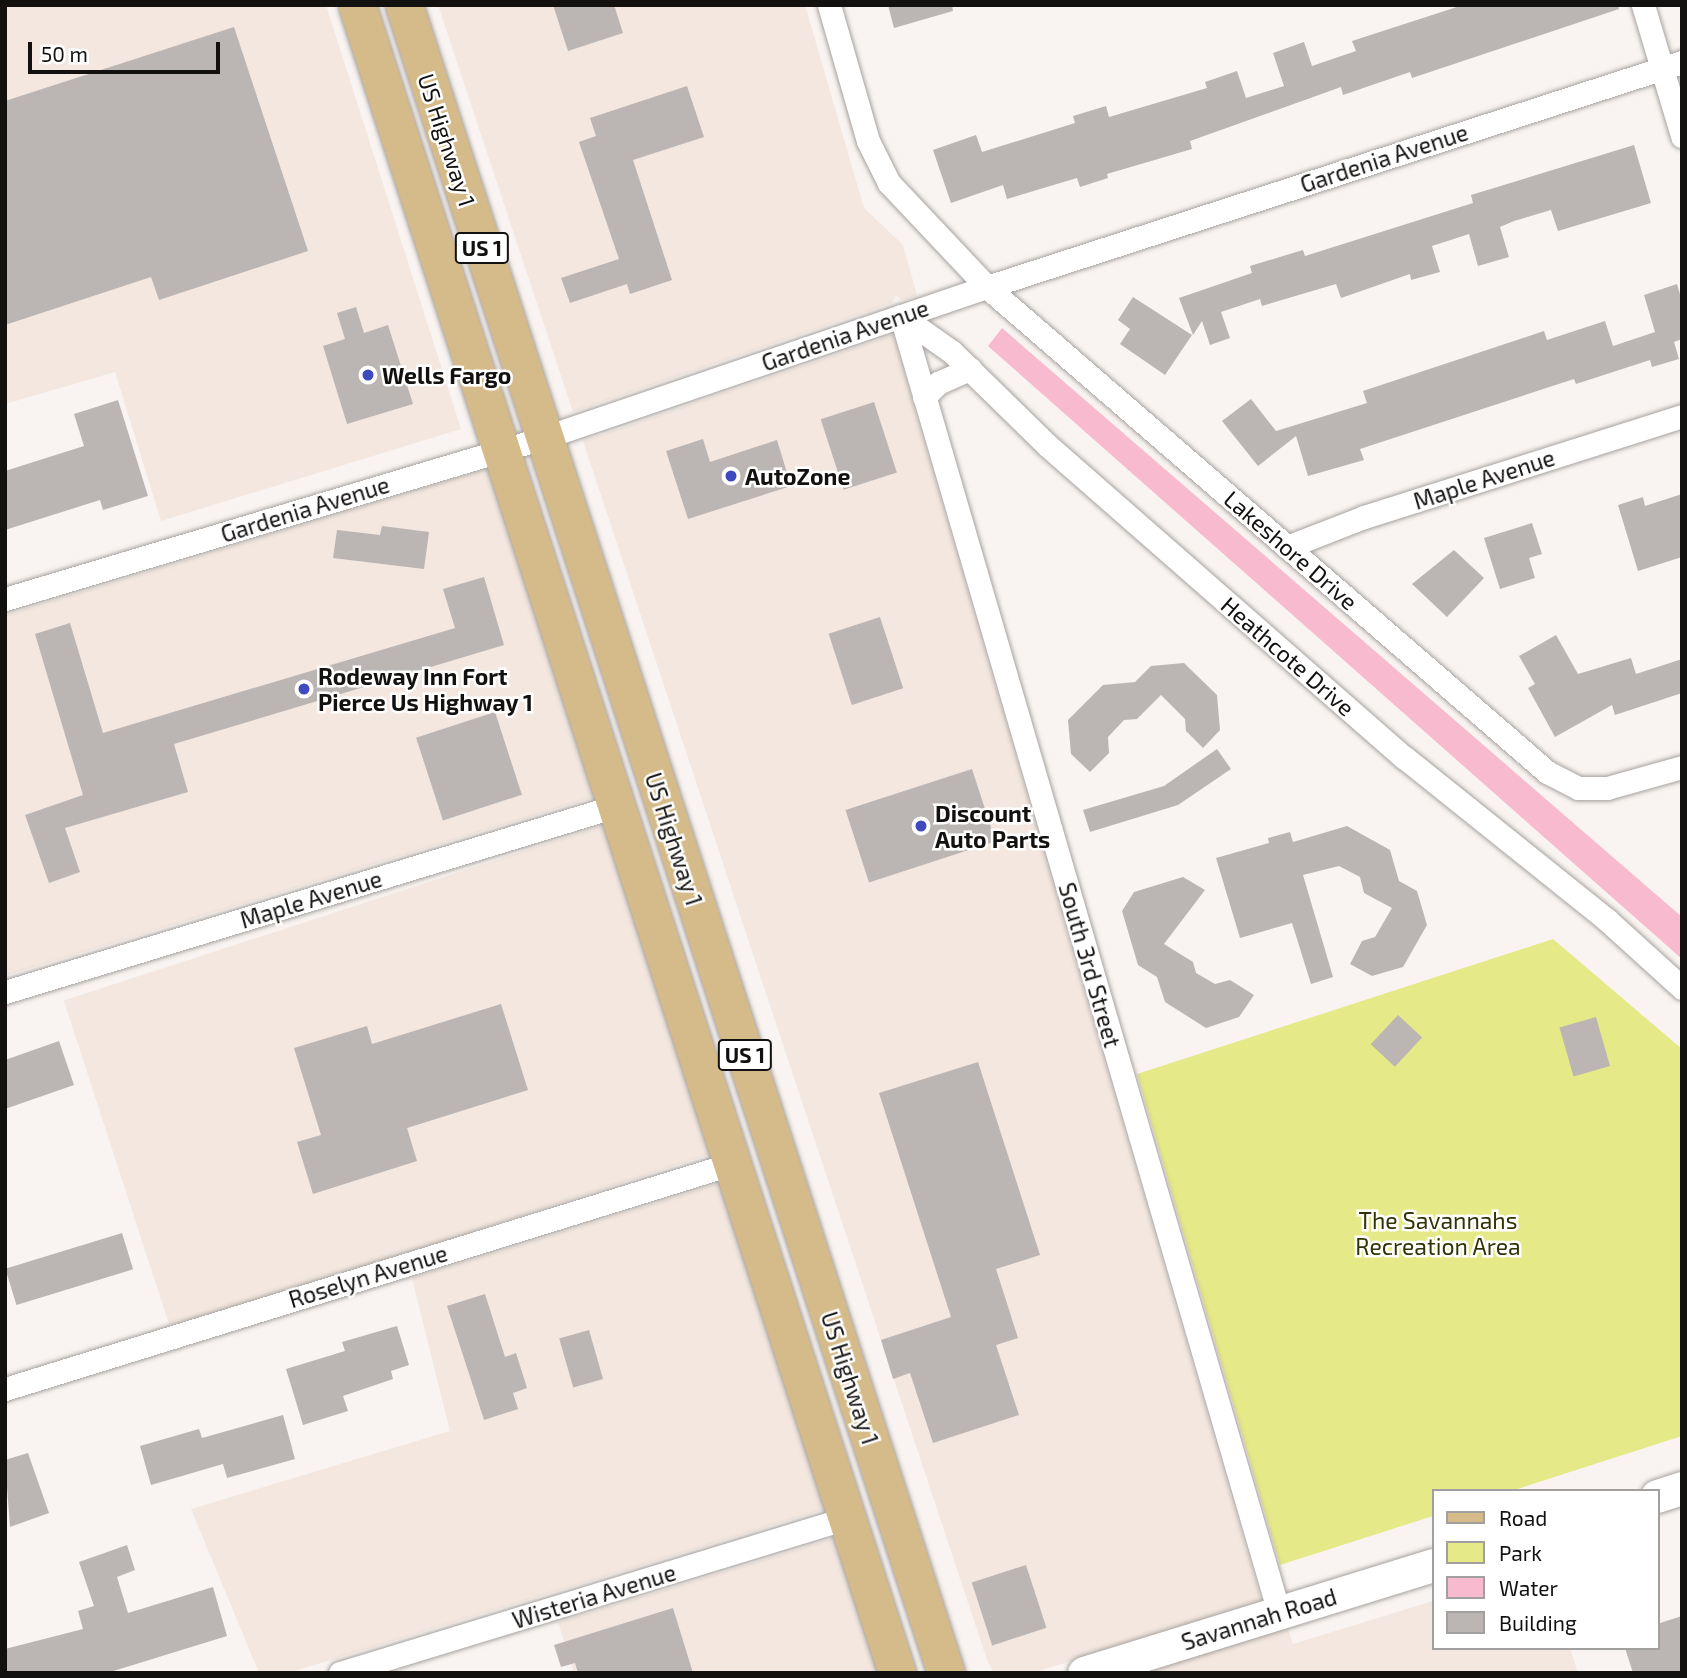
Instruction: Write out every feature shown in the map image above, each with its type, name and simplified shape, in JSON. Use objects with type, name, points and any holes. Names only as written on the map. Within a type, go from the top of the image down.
[{"type":"main road","name":"US Highway 1","points":[[357,5],[731,1164],[847,1518],[899,1667]]},
{"type":"main road","name":"US Highway 1","points":[[404,5],[946,1673]]},
{"type":"street","points":[[830,5],[868,141],[889,183],[987,287]]},
{"type":"street","points":[[1643,5],[1672,65],[1682,136]]},
{"type":"street","name":"Gardenia Avenue","points":[[5,599],[544,438],[987,287],[1672,65]]},
{"type":"street","name":"Lakeshore Drive","points":[[987,287],[1548,772],[1578,788],[1607,788],[1682,766]]},
{"type":"street","name":"Heathcote Drive","points":[[901,316],[970,369],[1047,445],[1395,749],[1607,920],[1682,988]]},
{"type":"street","name":"South 3rd Street","points":[[901,316],[1279,1613]]},
{"type":"street","points":[[925,397],[938,383],[970,369]]},
{"type":"street","name":"Maple Avenue","points":[[1287,547],[1364,517],[1682,416]]},
{"type":"street","name":"Maple Avenue","points":[[5,992],[616,806]]},
{"type":"street","name":"Roselyn Avenue","points":[[5,1389],[731,1164]]},
{"type":"street","points":[[1659,1495],[1682,1488]]},
{"type":"street","name":"Wisteria Avenue","points":[[340,1673],[847,1518]]},
{"type":"street","name":"Savannah Road","points":[[1084,1673],[1432,1565]]},
{"type":"shaded area","points":[[5,5],[326,5],[461,429],[161,521],[115,372],[5,404]]},
{"type":"shaded area","points":[[438,5],[805,5],[864,208],[903,245],[917,295],[902,300],[896,296],[892,303],[573,412]]},
{"type":"shaded area","points":[[893,335],[1262,1603],[1032,1673],[993,1673],[986,1657],[583,441]]},
{"type":"shaded area","points":[[490,468],[595,797],[5,976],[5,615]]},
{"type":"shaded area","points":[[604,825],[711,1154],[171,1330],[64,1001]]},
{"type":"shaded area","points":[[720,1183],[826,1509],[288,1673],[259,1673],[191,1509],[450,1431],[412,1278]]},
{"type":"shaded area","points":[[835,1538],[881,1673],[574,1673],[558,1622]]},
{"type":"shaded area","points":[[1432,1601],[1432,1650],[1571,1650],[1578,1673],[1134,1673],[1287,1626],[1293,1644]]},
{"type":"green space","name":"The Savannahs Recreation Area","points":[[1553,939],[1682,1049],[1682,1436],[1517,1489],[1432,1489],[1432,1516],[1280,1565],[1137,1074]]},
{"type":"water","points":[[1002,328],[1682,917],[1682,959],[988,346]]},
{"type":"building","points":[[553,5],[614,5],[623,33],[568,51]]},
{"type":"building","points":[[888,5],[952,5],[953,11],[894,28]]},
{"type":"building","points":[[1463,5],[1618,5],[1619,9],[1412,78],[1410,72],[1343,95],[1341,87],[1190,141],[1192,149],[1107,174],[1108,178],[1080,187],[1077,178],[1007,199],[1003,185],[951,203],[933,150],[976,135],[982,152],[1075,123],[1073,116],[1106,106],[1109,117],[1207,88],[1205,82],[1237,71],[1246,98],[1284,86],[1273,53],[1304,42],[1312,66],[1356,51],[1352,41]]},
{"type":"building","points":[[234,27],[308,251],[159,300],[151,277],[5,325],[5,101]]},
{"type":"building","points":[[687,86],[704,137],[633,160],[672,280],[630,294],[627,284],[570,303],[561,278],[619,259],[579,142],[596,136],[590,118]]},
{"type":"building","points":[[1634,145],[1651,203],[1558,231],[1551,210],[1500,227],[1509,257],[1478,266],[1469,234],[1432,246],[1440,272],[1411,280],[1410,274],[1341,298],[1336,284],[1262,306],[1260,299],[1221,312],[1230,338],[1210,345],[1202,321],[1193,335],[1179,298],[1252,273],[1250,266],[1303,250],[1305,256],[1473,203],[1471,195]]},
{"type":"building","points":[[1677,284],[1682,301],[1682,339],[1674,342],[1679,359],[1652,367],[1650,360],[1576,384],[1574,379],[1360,449],[1364,460],[1308,476],[1296,436],[1258,466],[1222,421],[1251,399],[1276,431],[1367,403],[1363,391],[1544,331],[1547,340],[1605,321],[1613,346],[1655,332],[1644,295]]},
{"type":"building","points":[[1133,297],[1192,335],[1165,375],[1120,344],[1130,329],[1118,320]]},
{"type":"building","name":"Wells Fargo","points":[[356,307],[364,333],[388,325],[413,404],[347,424],[323,346],[345,339],[337,313]]},
{"type":"building","points":[[118,400],[148,496],[103,510],[100,500],[5,530],[5,471],[84,446],[74,414]]},
{"type":"building","points":[[874,402],[897,472],[844,490],[821,419]]},
{"type":"building","name":"AutoZone","points":[[703,439],[710,462],[777,440],[791,486],[688,519],[666,451]]},
{"type":"building","points":[[1682,494],[1682,557],[1638,571],[1618,505],[1643,497],[1645,506]]},
{"type":"building","points":[[1532,523],[1542,554],[1529,558],[1535,578],[1500,589],[1484,538]]},
{"type":"building","points":[[382,526],[429,532],[424,569],[333,558],[337,530],[380,535]]},
{"type":"building","points":[[1454,550],[1484,578],[1447,617],[1412,584]]},
{"type":"building","name":"Rodeway Inn Fort Pierce Us Highway 1","points":[[484,577],[504,645],[174,744],[188,792],[65,828],[80,872],[49,883],[25,815],[83,795],[35,634],[70,623],[103,733],[455,628],[443,589]]},
{"type":"building","points":[[880,617],[903,688],[852,705],[829,634]]},
{"type":"building","points":[[1556,635],[1578,674],[1631,658],[1636,674],[1682,659],[1682,693],[1615,715],[1612,705],[1555,737],[1528,688],[1535,684],[1519,656]]},
{"type":"building","points":[[1184,663],[1217,695],[1220,730],[1203,748],[1186,731],[1185,719],[1161,695],[1137,719],[1124,720],[1108,737],[1109,753],[1090,772],[1071,754],[1068,720],[1103,685],[1135,682],[1151,666]]},
{"type":"building","points":[[495,712],[522,795],[443,820],[416,738]]},
{"type":"building","points":[[1217,749],[1231,769],[1178,805],[1090,832],[1083,810],[1164,786]]},
{"type":"building","name":"Discount Auto Parts","points":[[972,769],[995,841],[869,882],[846,810]]},
{"type":"building","points":[[1347,826],[1390,850],[1399,881],[1417,891],[1427,925],[1403,967],[1372,976],[1350,964],[1362,941],[1375,937],[1392,908],[1364,893],[1360,877],[1339,866],[1303,875],[1333,977],[1311,984],[1292,923],[1240,938],[1216,858],[1269,843],[1268,838],[1290,832],[1293,842]]},
{"type":"building","points":[[1183,877],[1205,890],[1164,944],[1193,962],[1196,973],[1215,984],[1230,980],[1254,995],[1239,1017],[1206,1028],[1165,1002],[1157,977],[1138,965],[1122,911],[1134,892]]},
{"type":"building","points":[[501,1004],[528,1090],[407,1128],[417,1161],[313,1194],[297,1142],[321,1135],[294,1048],[367,1026],[372,1044]]},
{"type":"building","points":[[1398,1015],[1422,1038],[1395,1067],[1371,1044]]},
{"type":"building","points":[[1596,1017],[1610,1066],[1574,1076],[1559,1027]]},
{"type":"building","points":[[59,1041],[74,1085],[5,1109],[5,1060]]},
{"type":"building","points":[[978,1062],[1040,1255],[996,1269],[1018,1338],[996,1345],[1019,1415],[933,1443],[910,1373],[893,1379],[881,1340],[951,1317],[879,1093]]},
{"type":"building","points":[[122,1233],[133,1269],[16,1305],[5,1269]]},
{"type":"building","points":[[485,1294],[505,1357],[516,1353],[527,1388],[513,1393],[518,1409],[484,1420],[447,1306]]},
{"type":"building","points":[[397,1326],[409,1365],[391,1371],[393,1379],[343,1396],[348,1411],[303,1425],[286,1369],[345,1351],[342,1342]]},
{"type":"building","points":[[589,1330],[603,1379],[573,1388],[559,1339]]},
{"type":"building","points":[[283,1415],[295,1459],[227,1478],[223,1464],[151,1485],[140,1446],[199,1429],[202,1438]]},
{"type":"building","points":[[28,1453],[49,1513],[10,1527],[5,1460]]},
{"type":"building","points":[[127,1545],[135,1570],[117,1577],[128,1613],[213,1587],[227,1636],[107,1673],[5,1673],[5,1649],[83,1629],[78,1611],[94,1606],[79,1562]]},
{"type":"building","points":[[1026,1565],[1046,1628],[992,1645],[972,1583]]},
{"type":"building","points":[[673,1608],[693,1673],[578,1673],[575,1663],[561,1667],[554,1645]]},
{"type":"building","points":[[1682,1616],[1682,1673],[1633,1673],[1626,1650],[1659,1650],[1659,1623]]},
{"type":"place","name":"Wells Fargo","points":[[368,375]]},
{"type":"place","name":"AutoZone","points":[[731,476]]},
{"type":"place","name":"Rodeway Inn Fort Pierce Us Highway 1","points":[[304,689]]},
{"type":"place","name":"Discount Auto Parts","points":[[921,826]]}]
